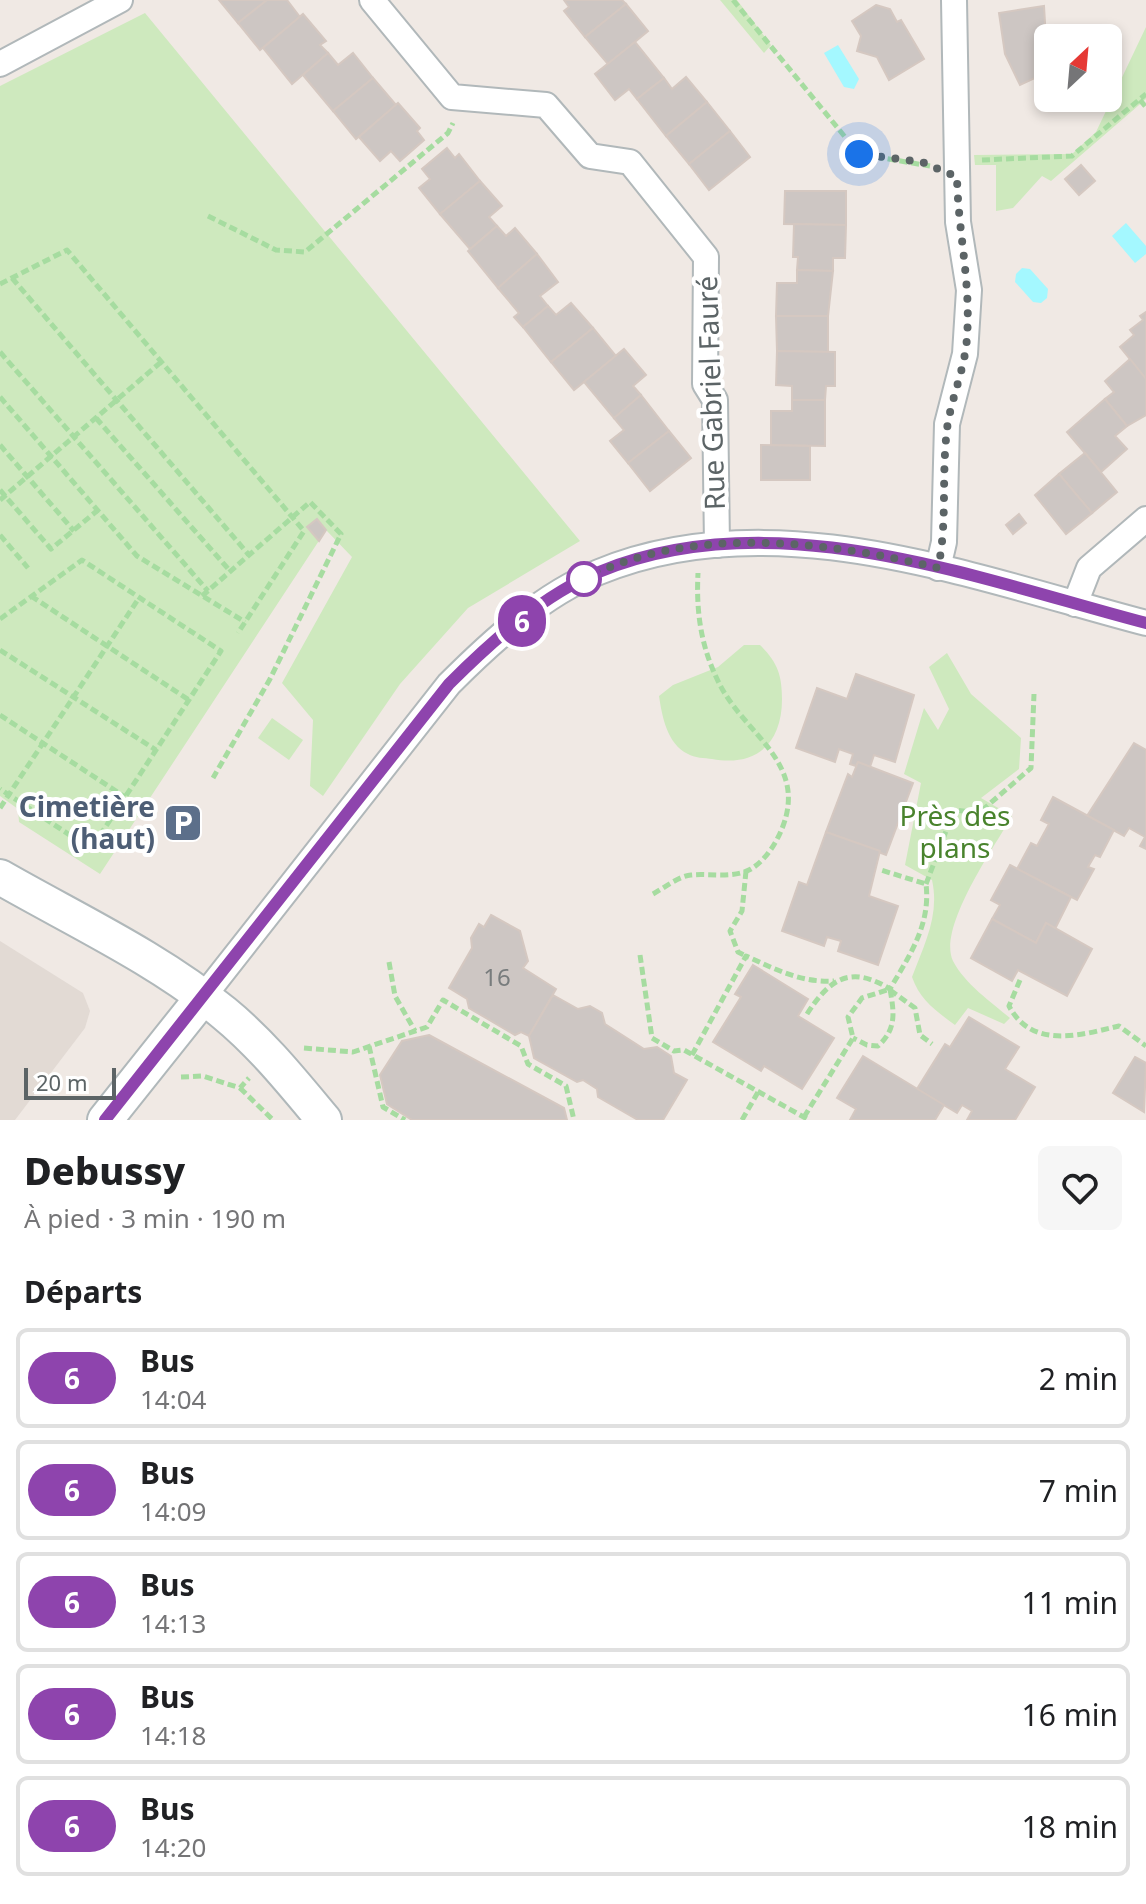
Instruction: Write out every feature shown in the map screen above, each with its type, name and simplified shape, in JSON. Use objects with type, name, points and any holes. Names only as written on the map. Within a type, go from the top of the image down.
[{"type":"street","points":[[0,64],[120,0]]},
{"type":"street","name":"Rue Gabriel Fauré","points":[[372,0],[452,97],[546,105],[590,156],[630,162],[706,257],[705,384],[715,400],[708,547]]},
{"type":"street","points":[[938,568],[944,542],[947,424],[967,339],[969,290],[958,222],[954,0]]},
{"type":"street","points":[[1075,604],[1089,568],[1146,519]]},
{"type":"street","points":[[105,1120],[417,724],[479,654],[584,579],[636,560],[708,547],[762,542],[833,548],[938,568],[1146,623]]},
{"type":"street","points":[[0,877],[132,951],[203,997],[269,1056],[324,1120]]},
{"type":"path","points":[[733,0],[859,154],[957,170],[1072,156],[1146,94]]},
{"type":"path","points":[[208,216],[276,250],[305,252],[448,133],[467,98]]},
{"type":"path","points":[[1140,100],[1146,107]]},
{"type":"path","points":[[0,284],[67,250],[304,531],[238,633]]},
{"type":"path","points":[[12,278],[249,555]]},
{"type":"path","points":[[0,352],[205,593]]},
{"type":"path","points":[[2,498],[161,362]]},
{"type":"path","points":[[0,397],[137,556],[205,593],[245,622]]},
{"type":"path","points":[[96,418],[230,571]]},
{"type":"path","points":[[0,445],[74,531]]},
{"type":"path","points":[[0,490],[2,498],[51,549],[98,510]]},
{"type":"path","points":[[205,593],[310,502],[341,534],[270,679],[213,778]]},
{"type":"path","points":[[0,535],[28,568]]},
{"type":"path","points":[[653,894],[688,875],[713,877],[746,871],[759,862],[779,837],[786,818],[788,783],[775,753],[732,707],[709,663],[697,606],[708,547]]},
{"type":"path","points":[[0,619],[82,560],[221,651],[91,849],[0,789]]},
{"type":"path","points":[[31,596],[189,700]]},
{"type":"path","points":[[0,808],[139,598]]},
{"type":"path","points":[[0,650],[156,750]]},
{"type":"path","points":[[853,1038],[867,1045],[878,1046],[895,1018],[890,989],[924,924],[926,884],[954,810],[979,813],[1031,768],[1034,694]]},
{"type":"path","points":[[0,715],[125,797]]},
{"type":"path","points":[[881,870],[926,884]]},
{"type":"path","points":[[746,871],[742,911],[730,931],[738,952],[791,976],[815,982],[870,977],[915,1008],[920,1035],[932,1044]]},
{"type":"path","points":[[640,955],[652,1038],[674,1051],[692,1055],[806,1119],[853,1038],[848,1017],[856,1003],[890,989]]},
{"type":"path","points":[[692,1055],[746,956]]},
{"type":"path","points":[[389,962],[395,996],[415,1031]]},
{"type":"path","points":[[1020,980],[1009,1006],[1025,1025],[1057,1037],[1119,1026],[1146,1046]]},
{"type":"path","points":[[807,1014],[835,981]]},
{"type":"path","points":[[240,1088],[289,1035],[306,1049],[353,1052],[427,1027],[443,1000],[521,1046],[528,1064],[566,1086],[574,1120]]},
{"type":"path","points":[[369,1046],[383,1107],[405,1120]]},
{"type":"path","points":[[152,1060],[173,1077],[203,1076],[240,1088],[273,1120]]},
{"type":"path","points":[[742,1120],[758,1092]]},
{"type":"shaded area","points":[[0,941],[83,993],[90,1011],[85,1028],[15,1120],[0,1120]]},
{"type":"green space","points":[[720,0],[737,0],[771,45],[764,53]]},
{"type":"green space","points":[[145,13],[580,541],[468,608],[400,684],[323,796],[310,786],[313,720],[282,683],[352,557],[326,530],[100,874],[19,822],[18,809],[0,796],[0,86]]},
{"type":"green space","points":[[1146,27],[1146,99],[1051,181],[1042,176],[1013,208],[996,211],[996,165],[975,165],[974,155],[1072,154],[1096,132],[1106,112],[1122,112],[1122,77]]},
{"type":"green space","points":[[744,645],[760,645],[771,657],[781,682],[781,715],[772,739],[754,755],[742,759],[728,761],[690,755],[670,737],[659,696],[673,685],[718,667]]},
{"type":"green space","name":"Près des plans","points":[[947,653],[971,694],[1021,738],[1019,769],[981,798],[1012,816],[970,887],[953,929],[950,947],[953,961],[964,977],[1010,1018],[1004,1024],[968,1008],[955,1025],[924,999],[912,977],[930,930],[934,893],[932,880],[905,865],[921,783],[904,774],[924,708],[938,730],[949,709],[929,667]]},
{"type":"green space","points":[[272,718],[303,740],[289,760],[258,738]]},
{"type":"water","points":[[838,45],[859,79],[854,89],[844,87],[824,53]]},
{"type":"water","points":[[1126,223],[1146,246],[1146,254],[1135,263],[1112,236]]},
{"type":"water","points":[[1022,268],[1030,269],[1048,289],[1047,298],[1041,303],[1033,302],[1015,282],[1016,274]]},
{"type":"building","points":[[219,0],[267,0],[238,23]]},
{"type":"building","points":[[267,0],[287,0],[300,17],[260,50],[238,23]]},
{"type":"building","points":[[564,0],[622,0],[626,4],[585,37],[564,11],[569,7]]},
{"type":"building","points":[[626,4],[648,31],[608,64],[585,37]]},
{"type":"building","points":[[876,5],[890,9],[897,22],[901,20],[924,59],[889,80],[877,57],[857,51],[861,36],[852,21]]},
{"type":"building","points":[[1044,6],[1045,24],[1034,24],[1034,78],[1020,85],[1005,54],[999,13]]},
{"type":"building","points":[[303,14],[326,41],[320,45],[328,53],[292,84],[263,48]]},
{"type":"building","points":[[635,42],[664,78],[637,99],[629,89],[615,100],[595,74]]},
{"type":"building","points":[[328,53],[338,65],[353,53],[373,78],[333,111],[303,75]]},
{"type":"building","points":[[686,77],[707,102],[666,136],[637,99],[664,78],[672,89]]},
{"type":"building","points":[[373,78],[396,105],[356,139],[333,111]]},
{"type":"building","points":[[707,102],[730,131],[689,164],[666,136]]},
{"type":"building","points":[[398,103],[420,128],[417,131],[424,140],[400,161],[391,151],[380,161],[359,137]]},
{"type":"building","points":[[730,131],[750,157],[709,190],[689,164]]},
{"type":"building","points":[[447,148],[455,158],[459,154],[480,181],[440,214],[419,188],[430,179],[422,169]]},
{"type":"building","points":[[1081,165],[1095,181],[1079,195],[1065,179]]},
{"type":"building","points":[[480,181],[502,206],[489,217],[497,226],[470,249],[440,214]]},
{"type":"building","points":[[785,191],[846,191],[846,225],[784,224]]},
{"type":"building","points":[[794,224],[846,225],[845,258],[833,258],[833,271],[797,270],[798,257],[793,257]]},
{"type":"building","points":[[497,226],[506,236],[515,228],[537,254],[498,288],[468,251]]},
{"type":"building","points":[[537,254],[558,282],[540,296],[548,306],[523,327],[514,317],[519,313],[498,288]]},
{"type":"building","points":[[797,270],[833,271],[828,316],[776,316],[777,283],[797,283]]},
{"type":"building","points":[[571,303],[593,328],[551,362],[523,327],[548,306],[556,315]]},
{"type":"building","points":[[1146,312],[1146,379],[1120,347],[1134,335],[1130,330],[1143,320],[1140,316]]},
{"type":"building","points":[[776,316],[828,316],[828,352],[777,351]]},
{"type":"building","points":[[593,328],[616,356],[574,390],[551,362]]},
{"type":"building","points":[[624,349],[646,375],[633,386],[641,395],[614,418],[584,382]]},
{"type":"building","points":[[777,351],[835,352],[835,386],[826,386],[825,400],[792,400],[792,386],[776,385]]},
{"type":"building","points":[[1130,359],[1146,379],[1146,415],[1127,426],[1105,399],[1114,392],[1105,381]]},
{"type":"building","points":[[641,395],[669,431],[628,463],[610,441],[624,430],[614,418]]},
{"type":"building","points":[[1105,399],[1127,426],[1115,436],[1127,449],[1101,472],[1067,432]]},
{"type":"building","points":[[792,400],[825,400],[825,446],[771,445],[771,411],[792,411]]},
{"type":"building","points":[[669,431],[691,458],[650,491],[628,463]]},
{"type":"building","points":[[761,445],[810,446],[810,480],[761,480]]},
{"type":"building","points":[[1085,453],[1117,492],[1092,513],[1059,474]]},
{"type":"building","points":[[1059,474],[1092,513],[1066,534],[1035,495]]},
{"type":"building","points":[[1019,514],[1026,523],[1013,534],[1006,525]]},
{"type":"building","points":[[317,519],[326,530],[319,541],[307,527]]},
{"type":"building","points":[[856,674],[914,695],[895,762],[874,755],[870,767],[858,762],[856,766],[850,764],[853,754],[839,749],[835,762],[796,748],[817,688],[847,699]]},
{"type":"building","points":[[1134,743],[1146,750],[1146,849],[1140,846],[1145,837],[1129,828],[1124,836],[1087,816]]},
{"type":"building","points":[[858,762],[913,783],[886,855],[826,832],[848,774],[852,777]]},
{"type":"building","points":[[1053,797],[1114,830],[1100,857],[1095,855],[1088,867],[1094,869],[1077,900],[1017,869],[1031,843],[1037,846],[1049,824],[1041,820]]},
{"type":"building","points":[[826,832],[880,851],[869,896],[898,906],[878,965],[838,951],[841,941],[827,937],[824,946],[782,931],[799,882],[807,885]]},
{"type":"building","points":[[1010,865],[1071,897],[1055,929],[1046,923],[1036,943],[992,919],[1000,905],[991,900]]},
{"type":"building","points":[[491,915],[520,931],[528,961],[523,968],[556,989],[529,1036],[521,1032],[515,1035],[469,1008],[467,999],[449,988],[472,948],[471,938],[479,924],[484,927]]},
{"type":"building","points":[[992,919],[1036,943],[1046,923],[1092,949],[1067,996],[1018,970],[1012,981],[971,958]]},
{"type":"building","points":[[753,965],[808,999],[798,1016],[834,1038],[802,1089],[764,1066],[761,1071],[713,1042],[741,997],[735,994]]},
{"type":"building","points":[[553,995],[578,1009],[590,1006],[602,1013],[605,1024],[644,1049],[657,1047],[671,1056],[674,1073],[687,1080],[663,1120],[638,1120],[598,1097],[597,1089],[583,1080],[577,1082],[534,1058],[529,1036]]},
{"type":"building","points":[[969,1017],[1019,1047],[1005,1069],[1035,1087],[1015,1120],[967,1120],[972,1111],[962,1105],[957,1113],[917,1089],[945,1044],[950,1047]]},
{"type":"building","points":[[429,1035],[564,1108],[567,1120],[412,1120],[387,1104],[380,1075],[402,1041]]},
{"type":"building","points":[[863,1056],[944,1105],[935,1120],[850,1120],[856,1109],[837,1098]]},
{"type":"building","points":[[1135,1057],[1146,1063],[1144,1112],[1113,1093]]},
{"type":"bus line","name":"6","points":[[105,1120],[449,684],[479,654],[584,579],[636,560],[677,551],[762,542],[810,545],[887,556],[1146,623]]},
{"type":"place","name":"Cimetière (haut)","points":[[183,823]]},
{"type":"route","points":[[584,579],[618,565],[677,551],[762,542],[845,549],[938,568],[944,542],[947,424],[967,339],[969,290],[958,222],[957,177],[922,162],[859,154]]}]
